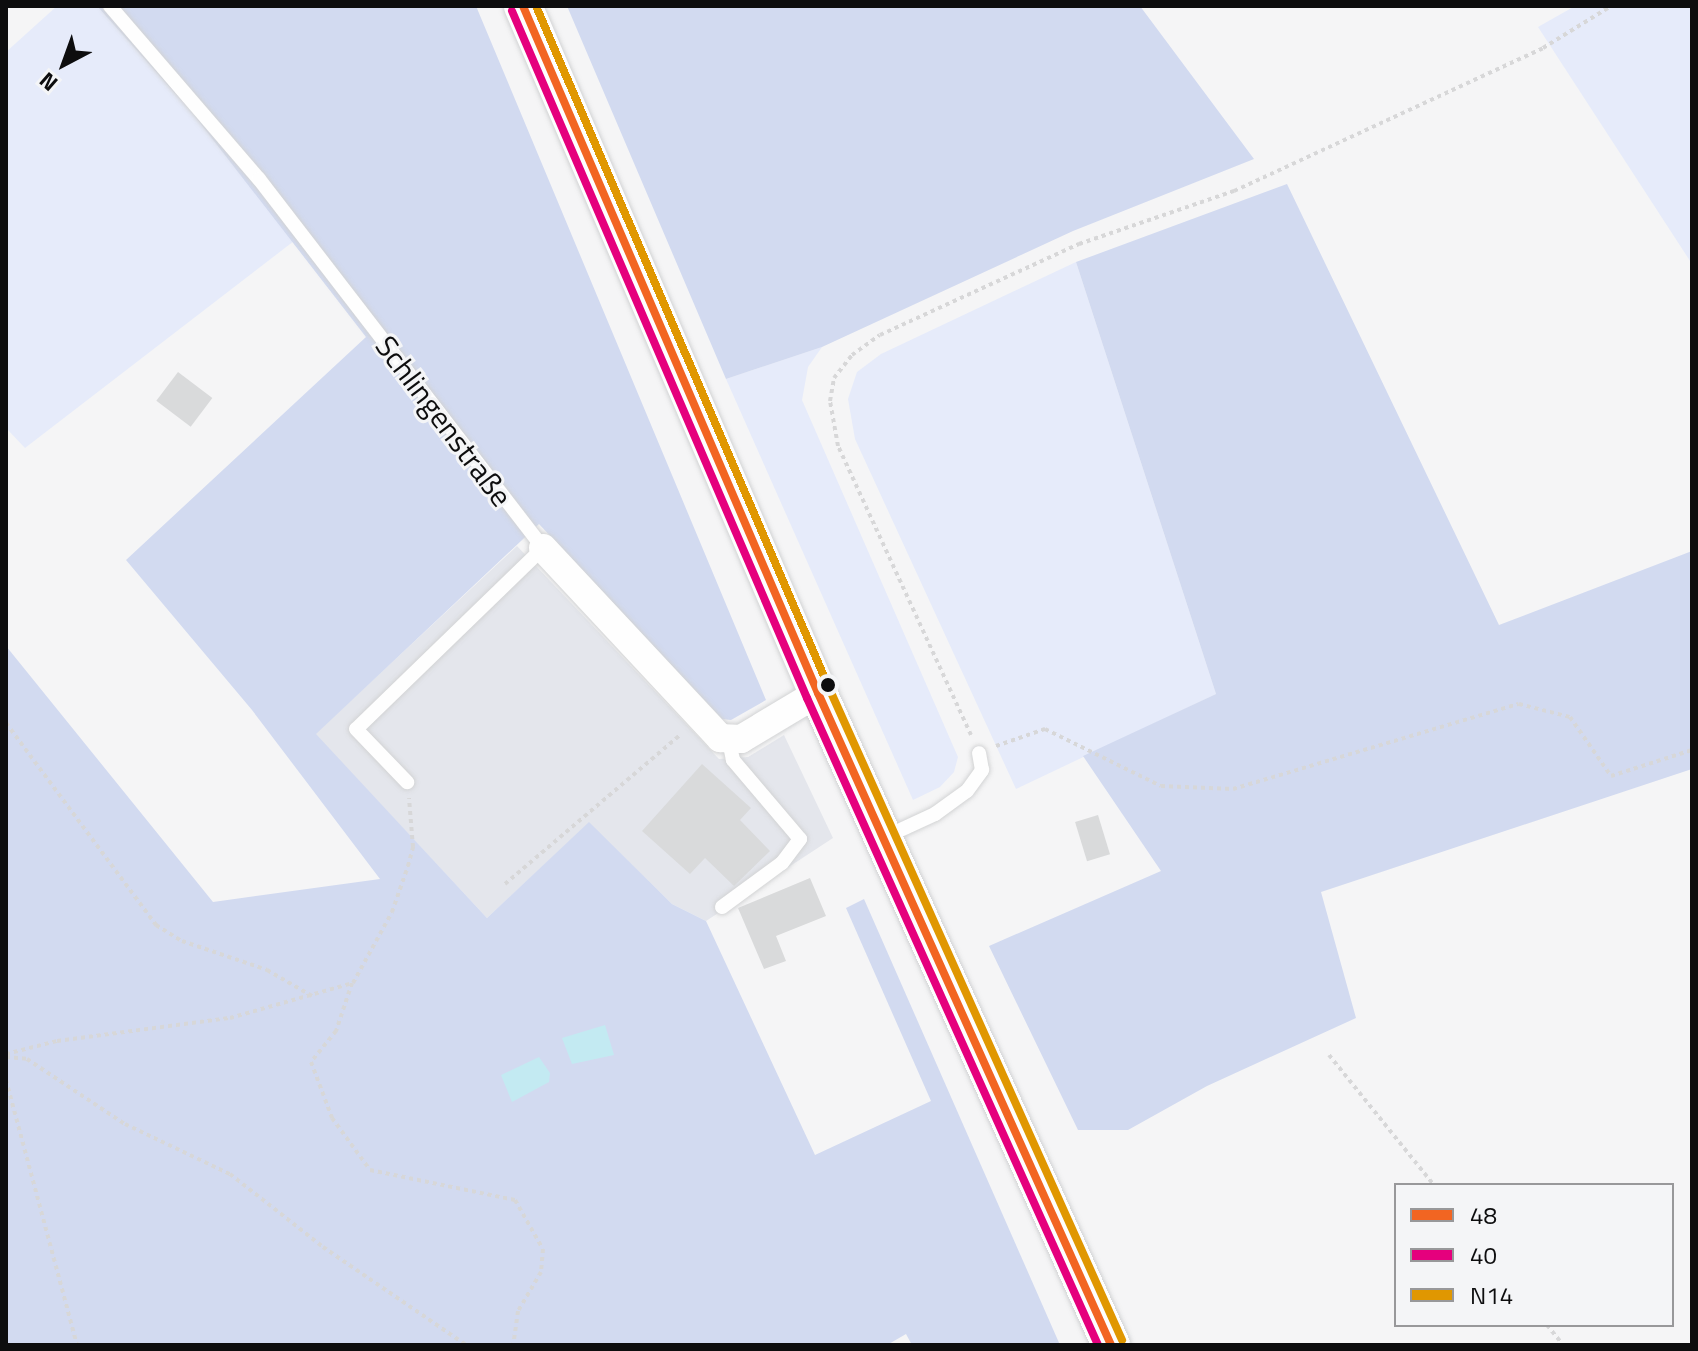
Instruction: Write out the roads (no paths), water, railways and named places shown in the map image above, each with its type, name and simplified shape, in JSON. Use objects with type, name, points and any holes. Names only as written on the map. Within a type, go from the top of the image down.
[{"type":"main road","points":[[523,6],[818,693],[1111,1345]]},
{"type":"street","name":"Schlingenstraße","points":[[543,548],[711,731],[729,741]]},
{"type":"street","points":[[729,741],[741,739],[818,693]]},
{"type":"lane","name":"Schlingenstraße","points":[[110,6],[259,179],[543,548]]},
{"type":"lane","points":[[407,782],[356,729],[543,548]]},
{"type":"lane","points":[[722,907],[782,863],[800,839],[733,760],[729,741]]},
{"type":"lane","points":[[882,838],[935,814],[967,791],[982,770],[979,753]]}]
